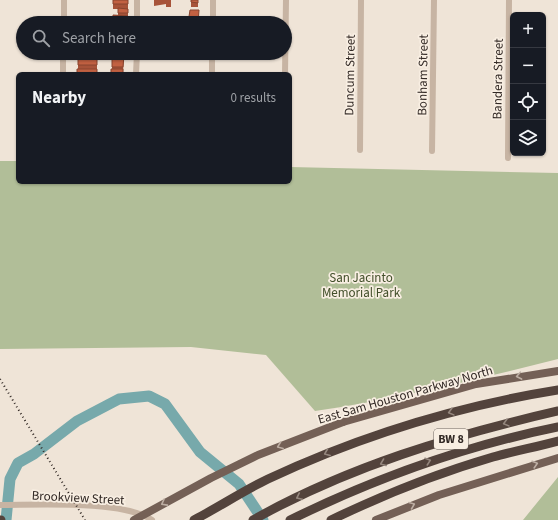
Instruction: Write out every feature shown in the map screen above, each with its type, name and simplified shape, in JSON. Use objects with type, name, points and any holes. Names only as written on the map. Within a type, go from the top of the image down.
[{"type":"highway","points":[[194,520],[267,480],[336,449],[420,421],[489,403],[558,390]]},
{"type":"highway","name":"BW 8","points":[[253,520],[303,495],[400,456],[460,436],[558,411]]},
{"type":"highway","name":"BW 8","points":[[290,520],[353,491],[448,455],[483,444],[558,427]]},
{"type":"highway","points":[[331,520],[384,496],[450,471],[495,457],[558,441]]},
{"type":"highway","points":[[198,520],[214,509]]},
{"type":"main road","name":"East Sam Houston Parkway North","points":[[134,520],[211,478],[258,455],[343,422],[476,384],[558,371]]},
{"type":"main road","points":[[376,520],[439,495],[558,458]]},
{"type":"street","points":[[64,0],[64,16]]},
{"type":"street","points":[[137,0],[137,16]]},
{"type":"street","points":[[213,0],[213,16]]},
{"type":"street","points":[[286,0],[286,16]]},
{"type":"street","name":"Duncum Street","points":[[360,150],[361,0]]},
{"type":"street","name":"Bonham Street","points":[[432,151],[434,0]]},
{"type":"street","name":"Bandera Street","points":[[508,158],[509,0]]},
{"type":"street","points":[[63,72],[64,60]]},
{"type":"street","points":[[136,72],[137,60]]},
{"type":"street","points":[[212,60],[212,72]]},
{"type":"street","points":[[285,60],[285,72]]},
{"type":"street","name":"Brookview Street","points":[[0,505],[114,507],[142,514],[152,520]]},
{"type":"green space","name":"San Jacinto Memorial Park","points":[[0,161],[16,161],[16,184],[292,184],[292,167],[558,173],[558,359],[407,395],[315,411],[266,355],[191,347],[0,349]]},
{"type":"green space","points":[[558,477],[558,520],[523,520]]},
{"type":"building","points":[[113,0],[128,0],[128,4],[113,4]]},
{"type":"building","points":[[191,0],[198,0],[198,3],[191,2]]},
{"type":"building","points":[[118,8],[128,9],[128,13],[118,13]]},
{"type":"building","points":[[190,10],[199,10],[199,16],[189,16]]},
{"type":"building","points":[[78,60],[97,60],[97,65],[78,65]]},
{"type":"building","points":[[112,60],[124,60],[123,67],[112,67]]},
{"type":"building","points":[[77,69],[97,69],[97,72],[77,72]]},
{"type":"building","points":[[111,69],[123,69],[123,72],[111,72]]},
{"type":"waterway","points":[[6,520],[10,479],[18,463],[34,454],[77,421],[119,399],[149,396],[165,404],[200,452],[239,484],[263,520]]},
{"type":"railway","points":[[0,379],[85,520]]}]
